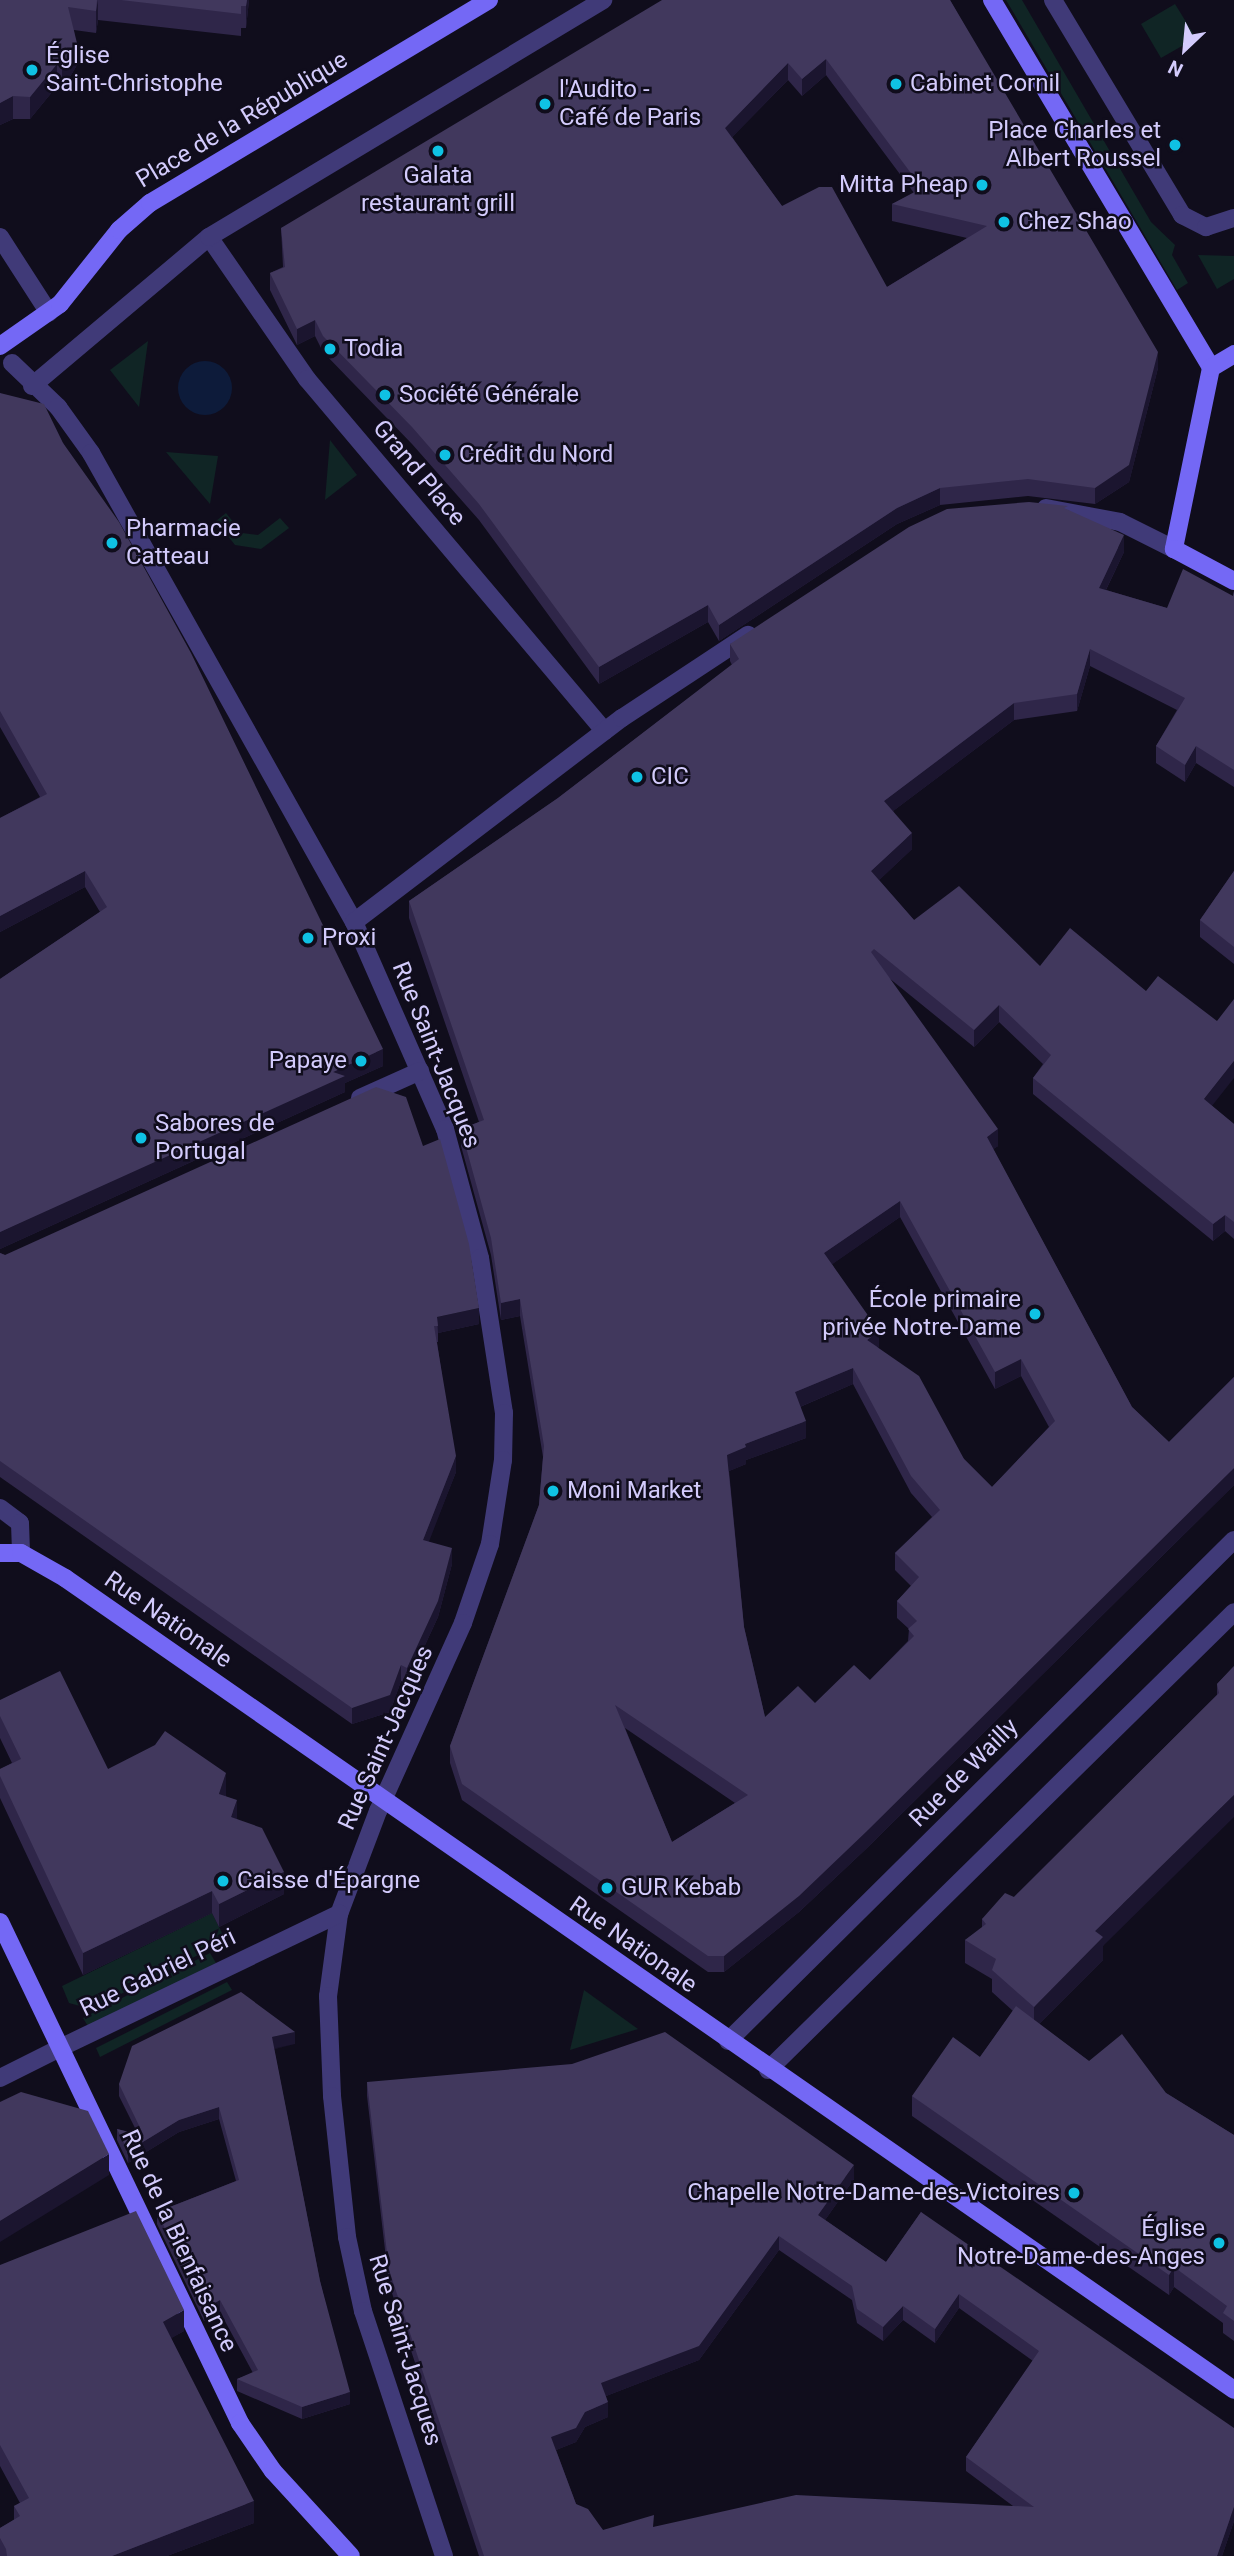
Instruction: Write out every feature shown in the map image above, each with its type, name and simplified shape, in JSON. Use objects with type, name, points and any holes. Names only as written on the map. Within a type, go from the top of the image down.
[{"type":"main road","name":"Place de la République","points":[[0,346],[49,313],[119,230],[150,203],[489,0]]},
{"type":"main road","points":[[992,0],[1211,368],[1174,549],[1234,581]]},
{"type":"main road","points":[[1211,368],[1234,354]]},
{"type":"main road","name":"Rue Nationale","points":[[0,1553],[21,1553],[65,1578],[768,2070],[1234,2390]]},
{"type":"main road","name":"Rue de la Bienfaisance","points":[[0,1922],[240,2423],[273,2471],[351,2556]]},
{"type":"street","points":[[32,386],[209,237],[603,0]]},
{"type":"street","points":[[1053,0],[1182,215],[1206,226],[1234,218]]},
{"type":"street","points":[[0,237],[49,313]]},
{"type":"street","name":"Grand Place","points":[[209,237],[307,379],[604,731]]},
{"type":"street","points":[[12,363],[32,386],[58,407],[91,453],[354,922],[604,731],[768,622]]},
{"type":"street","points":[[1029,507],[1079,512],[1120,522],[1174,549]]},
{"type":"street","name":"Rue Saint-Jacques","points":[[354,922],[445,1129],[480,1258],[499,1367],[503,1460],[490,1544],[475,1590],[383,1800],[339,1914],[328,1996],[332,2096],[347,2237],[363,2311],[444,2556]]},
{"type":"street","points":[[341,1106],[420,1070]]},
{"type":"street","points":[[0,1508],[20,1523],[21,1553]]},
{"type":"street","name":"Rue de Wailly","points":[[728,2041],[1234,1539]]},
{"type":"street","points":[[768,2070],[1234,1612]]},
{"type":"street","name":"Rue Gabriel Péri","points":[[0,2078],[339,1914]]},
{"type":"green space","points":[[1006,0],[1022,0],[1151,222],[1175,245],[1172,255],[1188,283],[1177,290]]},
{"type":"green space","points":[[1175,4],[1196,38],[1161,58],[1141,24]]},
{"type":"green space","points":[[1198,255],[1234,256],[1234,279],[1217,289]]},
{"type":"green space","points":[[148,341],[139,407],[110,370]]},
{"type":"green space","points":[[330,440],[357,475],[325,500]]},
{"type":"green space","points":[[166,452],[218,456],[210,504]]},
{"type":"green space","points":[[226,513],[242,533],[258,535],[280,518],[289,528],[261,549],[235,545],[216,521]]},
{"type":"green space","points":[[212,1913],[226,1941],[91,2009],[69,2003],[62,1986]]},
{"type":"green space","points":[[210,1953],[216,1963],[89,2028],[83,2018]]},
{"type":"green space","points":[[227,1982],[232,1990],[100,2057],[96,2048]]},
{"type":"green space","points":[[584,1990],[638,2029],[570,2050]]},
{"type":"water","points":[[205,361],[224,369],[232,388],[224,407],[205,415],[186,407],[178,388],[186,369]]},
{"type":"building","points":[[0,0],[97,0],[96,11],[68,7],[77,43],[62,67],[57,64],[30,97],[13,96],[0,103]]},
{"type":"building","points":[[121,0],[247,0],[246,6],[241,6],[241,14]]},
{"type":"building","points":[[662,0],[950,0],[1158,352],[1129,465],[1095,488],[1028,479],[940,488],[897,508],[719,625],[708,605],[599,667],[479,504],[412,427],[323,336],[315,320],[297,329],[270,273],[285,267],[281,228]],"holes":[[[826,59],[922,188],[892,204],[987,226],[887,287],[832,187],[819,187],[782,206],[725,128],[788,63],[802,79]]]},
{"type":"building","points":[[0,393],[44,404],[63,443],[119,522],[191,653],[383,1049],[333,1072],[345,1076],[0,1232],[0,979],[107,907],[85,871],[0,916],[0,818],[47,794],[0,711]]},
{"type":"building","points":[[1029,502],[1068,506],[1064,508],[1124,535],[1099,588],[1167,608],[1183,569],[1233,596],[1234,591],[1234,770],[1196,746],[1185,765],[1156,746],[1185,698],[1090,649],[1077,694],[1014,703],[884,801],[912,833],[871,871],[914,920],[959,886],[1040,966],[1070,928],[1146,991],[1158,976],[1217,1021],[1234,999],[1234,1061],[1204,1099],[1234,1124],[1234,1222],[1225,1215],[1213,1224],[1033,1078],[1051,1055],[999,1005],[974,1030],[874,949],[871,952],[998,1129],[987,1137],[1132,1407],[1169,1442],[1234,1377],[1234,1468],[799,1896],[724,1956],[708,1956],[462,1784],[450,1746],[539,1505],[544,1446],[520,1299],[501,1303],[491,1238],[461,1129],[484,1120],[409,901],[558,798],[739,659],[730,644],[909,527],[947,509]],"holes":[[[900,1201],[995,1372],[1021,1359],[1055,1421],[992,1487],[964,1459],[919,1376],[867,1340],[879,1331],[824,1253]],[[853,1368],[911,1476],[940,1510],[895,1553],[919,1577],[897,1601],[917,1621],[908,1629],[914,1636],[870,1680],[854,1665],[815,1703],[798,1686],[765,1717],[744,1627],[727,1455],[746,1447],[745,1444],[806,1421],[795,1392]],[[615,1705],[748,1795],[672,1842]]]},
{"type":"building","points":[[1234,871],[1234,947],[1200,920]]},
{"type":"building","points":[[376,1087],[406,1097],[423,1146],[440,1139],[469,1244],[479,1308],[437,1317],[438,1326],[434,1326],[456,1456],[423,1540],[452,1548],[438,1601],[407,1668],[401,1665],[390,1695],[352,1708],[0,1461],[0,1253],[5,1255]]},
{"type":"building","points":[[1234,1666],[1234,1795],[1095,1931],[1103,1937],[1034,2007],[992,1970],[996,1959],[965,1940],[986,1924],[982,1919],[1005,1893],[1014,1897],[1219,1693],[1217,1684]]},
{"type":"building","points":[[60,1671],[108,1769],[155,1745],[165,1731],[226,1773],[219,1794],[237,1800],[231,1817],[262,1828],[284,1872],[219,1904],[212,1891],[83,1953],[0,1776],[0,1769],[21,1759],[0,1716],[0,1700]]},
{"type":"building","points":[[241,1992],[295,2032],[272,2037],[320,2281],[350,2392],[302,2407],[237,2379],[258,2370],[220,2300],[204,2309],[157,2212],[239,2180],[219,2107],[179,2120],[128,2151],[117,2129],[144,2136],[119,2084],[132,2046]]},
{"type":"building","points":[[1016,2006],[1089,2061],[1122,2034],[1166,2093],[1234,2135],[1234,2321],[1223,2313],[1227,2306],[1174,2267],[1169,2275],[912,2096],[953,2037],[980,2057]]},
{"type":"building","points":[[665,2032],[854,2165],[818,2215],[886,2262],[921,2212],[1234,2428],[1234,2507],[1217,2556],[484,2556],[389,2270],[367,2082],[572,2064]],"holes":[[[779,2236],[852,2286],[857,2309],[883,2327],[903,2306],[935,2329],[959,2294],[1039,2351],[966,2457],[1034,2507],[796,2495],[653,2527],[654,2515],[603,2530],[588,2509],[576,2504],[551,2437],[576,2428],[585,2412],[608,2402],[601,2383],[699,2346]]]},
{"type":"building","points":[[21,2092],[88,2111],[109,2154],[0,2221],[0,2102]]},
{"type":"building","points":[[136,2211],[184,2310],[163,2322],[254,2501],[112,2556],[7,2556],[0,2538],[0,2528],[20,2516],[14,2506],[29,2498],[0,2445],[0,2265]]},
{"type":"place","name":"Église Saint-Christophe","points":[[32,70]]},
{"type":"place","name":"Cabinet Cornil","points":[[896,84]]},
{"type":"place","name":"l'Audito - Café de Paris","points":[[545,104]]},
{"type":"place","name":"Place Charles et Albert Roussel","points":[[1175,145]]},
{"type":"place","name":"Galata restaurant grill","points":[[438,151]]},
{"type":"place","name":"Mitta Pheap","points":[[982,185]]},
{"type":"place","name":"Chez Shao","points":[[1004,222]]},
{"type":"place","name":"Todia","points":[[330,349]]},
{"type":"place","name":"Société Générale","points":[[385,395]]},
{"type":"place","name":"Crédit du Nord","points":[[445,455]]},
{"type":"place","name":"Pharmacie Catteau","points":[[112,543]]},
{"type":"place","name":"CIC","points":[[637,777]]},
{"type":"place","name":"Proxi","points":[[308,938]]},
{"type":"place","name":"Papaye","points":[[361,1061]]},
{"type":"place","name":"Sabores de Portugal","points":[[141,1138]]},
{"type":"place","name":"École primaire privée Notre-Dame","points":[[1035,1314]]},
{"type":"place","name":"Moni Market","points":[[553,1491]]},
{"type":"place","name":"Caisse d'Épargne","points":[[223,1881]]},
{"type":"place","name":"GUR Kebab","points":[[607,1888]]},
{"type":"place","name":"Chapelle Notre-Dame-des-Victoires","points":[[1074,2193]]},
{"type":"place","name":"Église Notre-Dame-des-Anges","points":[[1219,2243]]}]
